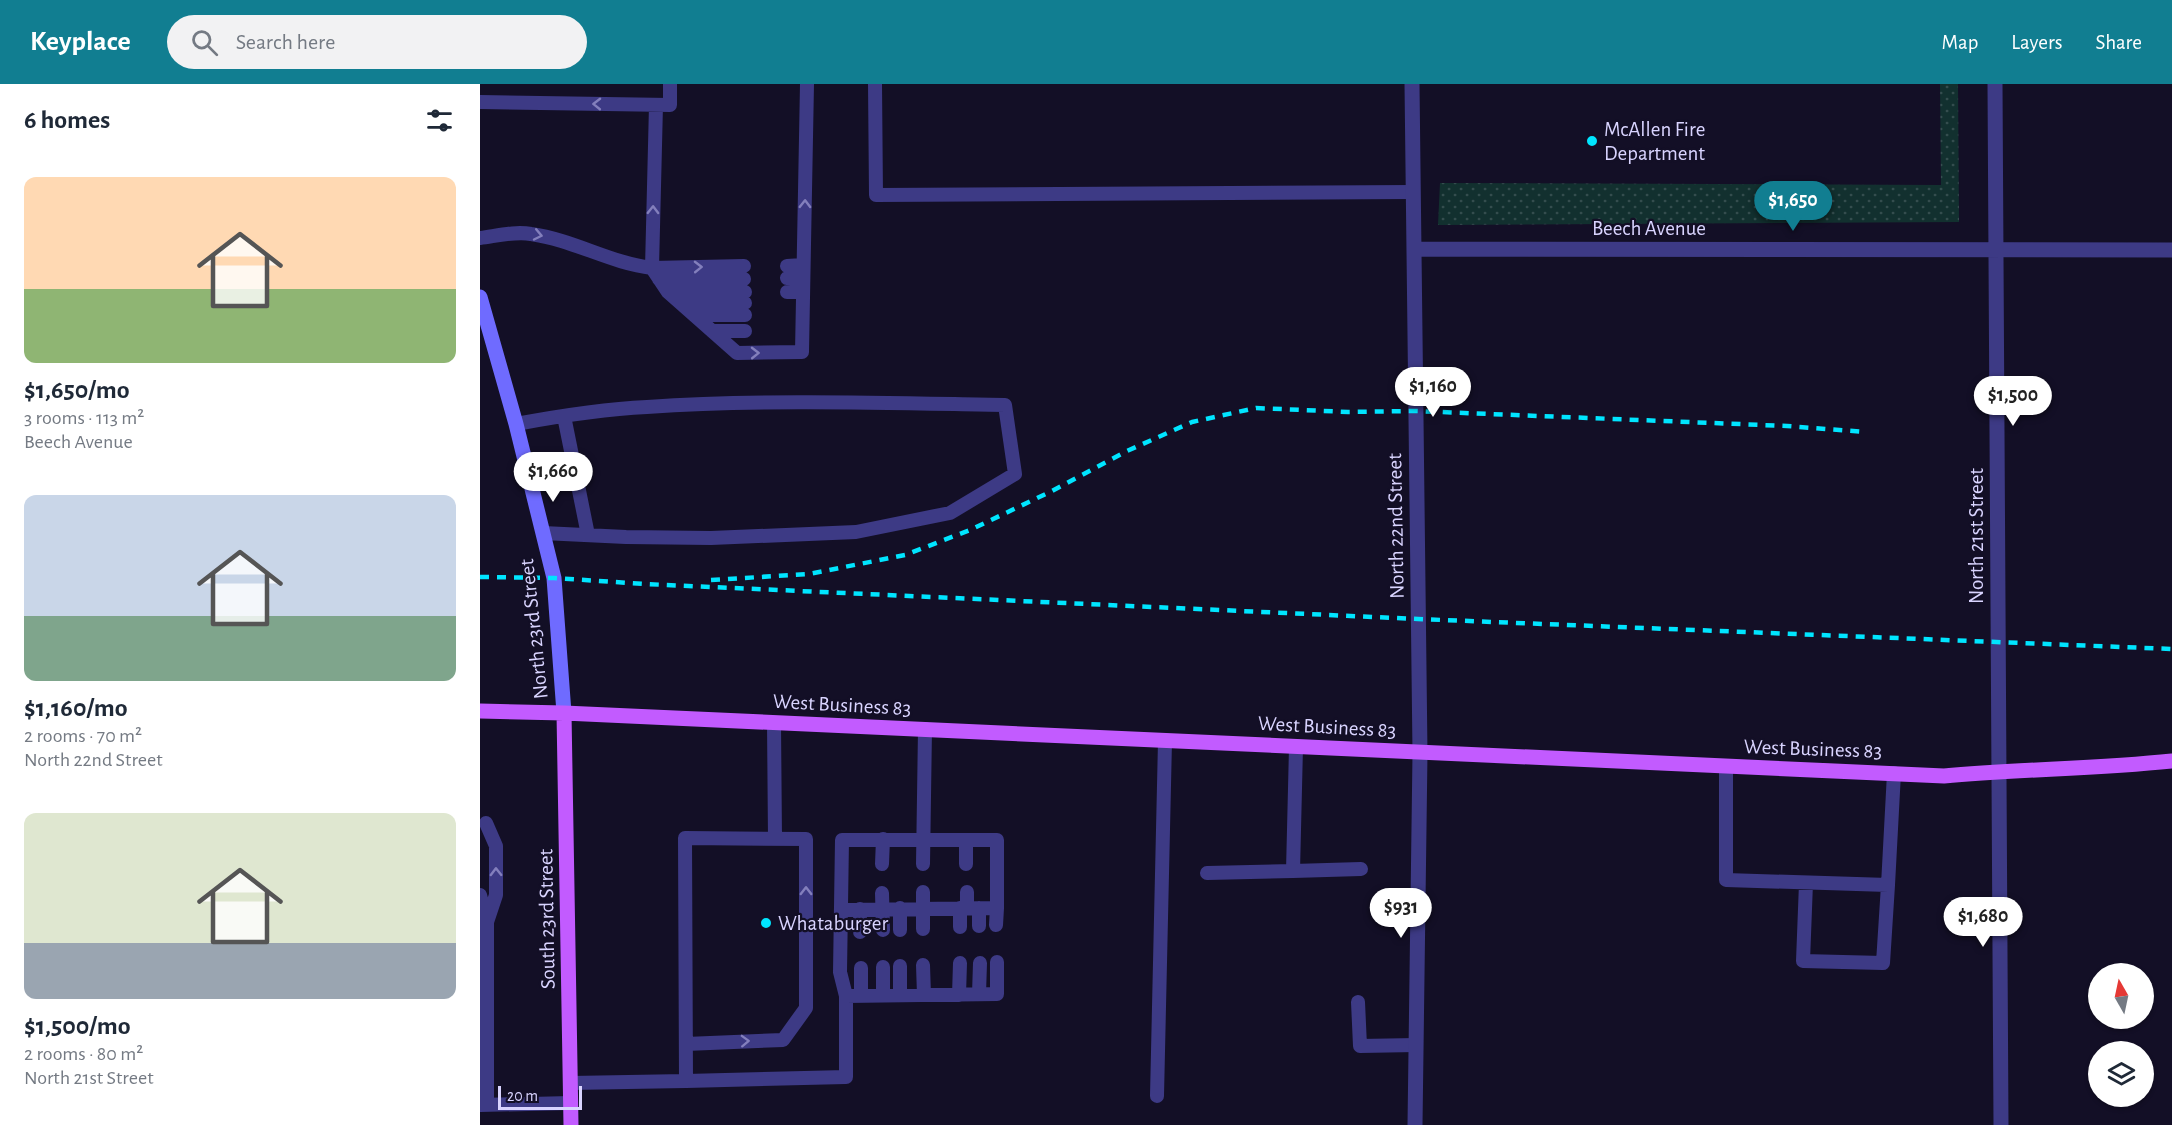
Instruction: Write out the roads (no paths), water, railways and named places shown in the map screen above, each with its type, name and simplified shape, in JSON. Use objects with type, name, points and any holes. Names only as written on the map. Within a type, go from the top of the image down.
[{"type":"main road","name":"North 23rd Street","points":[[480,297],[516,424],[554,578],[564,713]]},
{"type":"main road","name":"West Business 83","points":[[480,711],[1944,776],[2172,761]]},
{"type":"main road","name":"South 23rd Street","points":[[564,713],[571,1125]]},
{"type":"street","name":"North 22nd Street","points":[[1412,84],[1420,753],[1415,1125]]},
{"type":"street","name":"North 21st Street","points":[[1995,84],[2001,1125]]},
{"type":"street","name":"Beech Avenue","points":[[1414,249],[2172,250]]},
{"type":"lane","points":[[480,102],[670,105],[670,84]]},
{"type":"lane","points":[[656,105],[655,274],[668,292],[737,353],[802,352],[801,302],[807,84]]},
{"type":"lane","points":[[875,84],[876,195],[1413,192]]},
{"type":"lane","points":[[480,238],[528,233],[570,242],[655,274],[745,291]]},
{"type":"lane","points":[[668,292],[745,291]]},
{"type":"lane","points":[[682,304],[745,291]]},
{"type":"lane","points":[[694,315],[745,291]]},
{"type":"lane","points":[[787,291],[801,302]]},
{"type":"lane","points":[[787,291],[801,302]]},
{"type":"lane","points":[[787,291],[801,302]]},
{"type":"lane","points":[[712,331],[745,331]]},
{"type":"lane","points":[[516,424],[564,416],[670,406],[822,403],[1005,405],[1016,474],[950,513],[856,532],[711,538],[543,533]]},
{"type":"lane","points":[[564,416],[588,535]]},
{"type":"lane","points":[[774,723],[775,839]]},
{"type":"lane","points":[[922,864],[925,729]]},
{"type":"lane","points":[[1157,1096],[1166,741]]},
{"type":"lane","points":[[1293,871],[1296,747]]},
{"type":"lane","points":[[1726,766],[1726,880],[1888,885]]},
{"type":"lane","points":[[1806,883],[1803,961],[1882,963],[1894,773]]},
{"type":"lane","points":[[480,842],[483,821]]},
{"type":"lane","points":[[483,821],[495,846],[496,856],[496,895],[487,922]]},
{"type":"lane","points":[[686,1044],[783,1040],[806,1008],[806,839],[685,838],[686,1081]]},
{"type":"lane","points":[[882,864],[883,839]]},
{"type":"lane","points":[[570,1083],[846,1077],[846,996],[840,972],[842,840],[996,840],[996,925]]},
{"type":"lane","points":[[966,840],[966,864]]},
{"type":"lane","points":[[1207,873],[1361,869]]},
{"type":"lane","points":[[923,892],[923,929]]},
{"type":"lane","points":[[967,892],[969,908],[979,926]]},
{"type":"lane","points":[[882,893],[883,930]]},
{"type":"lane","points":[[480,895],[487,922],[484,1105],[571,1103]]},
{"type":"lane","points":[[900,908],[900,930]]},
{"type":"lane","points":[[960,927],[969,908]]},
{"type":"lane","points":[[841,910],[997,908]]},
{"type":"lane","points":[[860,909],[860,932]]},
{"type":"lane","points":[[846,996],[997,994],[997,962]]},
{"type":"lane","points":[[959,995],[960,963]]},
{"type":"lane","points":[[980,963],[980,994]]},
{"type":"lane","points":[[923,965],[924,995]]},
{"type":"lane","points":[[900,966],[900,996]]},
{"type":"lane","points":[[883,967],[883,995]]},
{"type":"lane","points":[[861,968],[861,996]]},
{"type":"lane","points":[[1358,1002],[1360,1046],[1416,1045]]},
{"type":"railway","points":[[711,580],[809,574],[905,555],[970,530],[1052,491],[1127,451],[1192,422],[1256,408],[1348,412],[1416,411],[1787,426],[1865,432]]},
{"type":"railway","points":[[480,577],[554,578],[1418,619],[2172,649]]},
{"type":"place","name":"McAllen Fire Department","points":[[1592,141]]},
{"type":"place","name":"Whataburger","points":[[766,923]]}]
